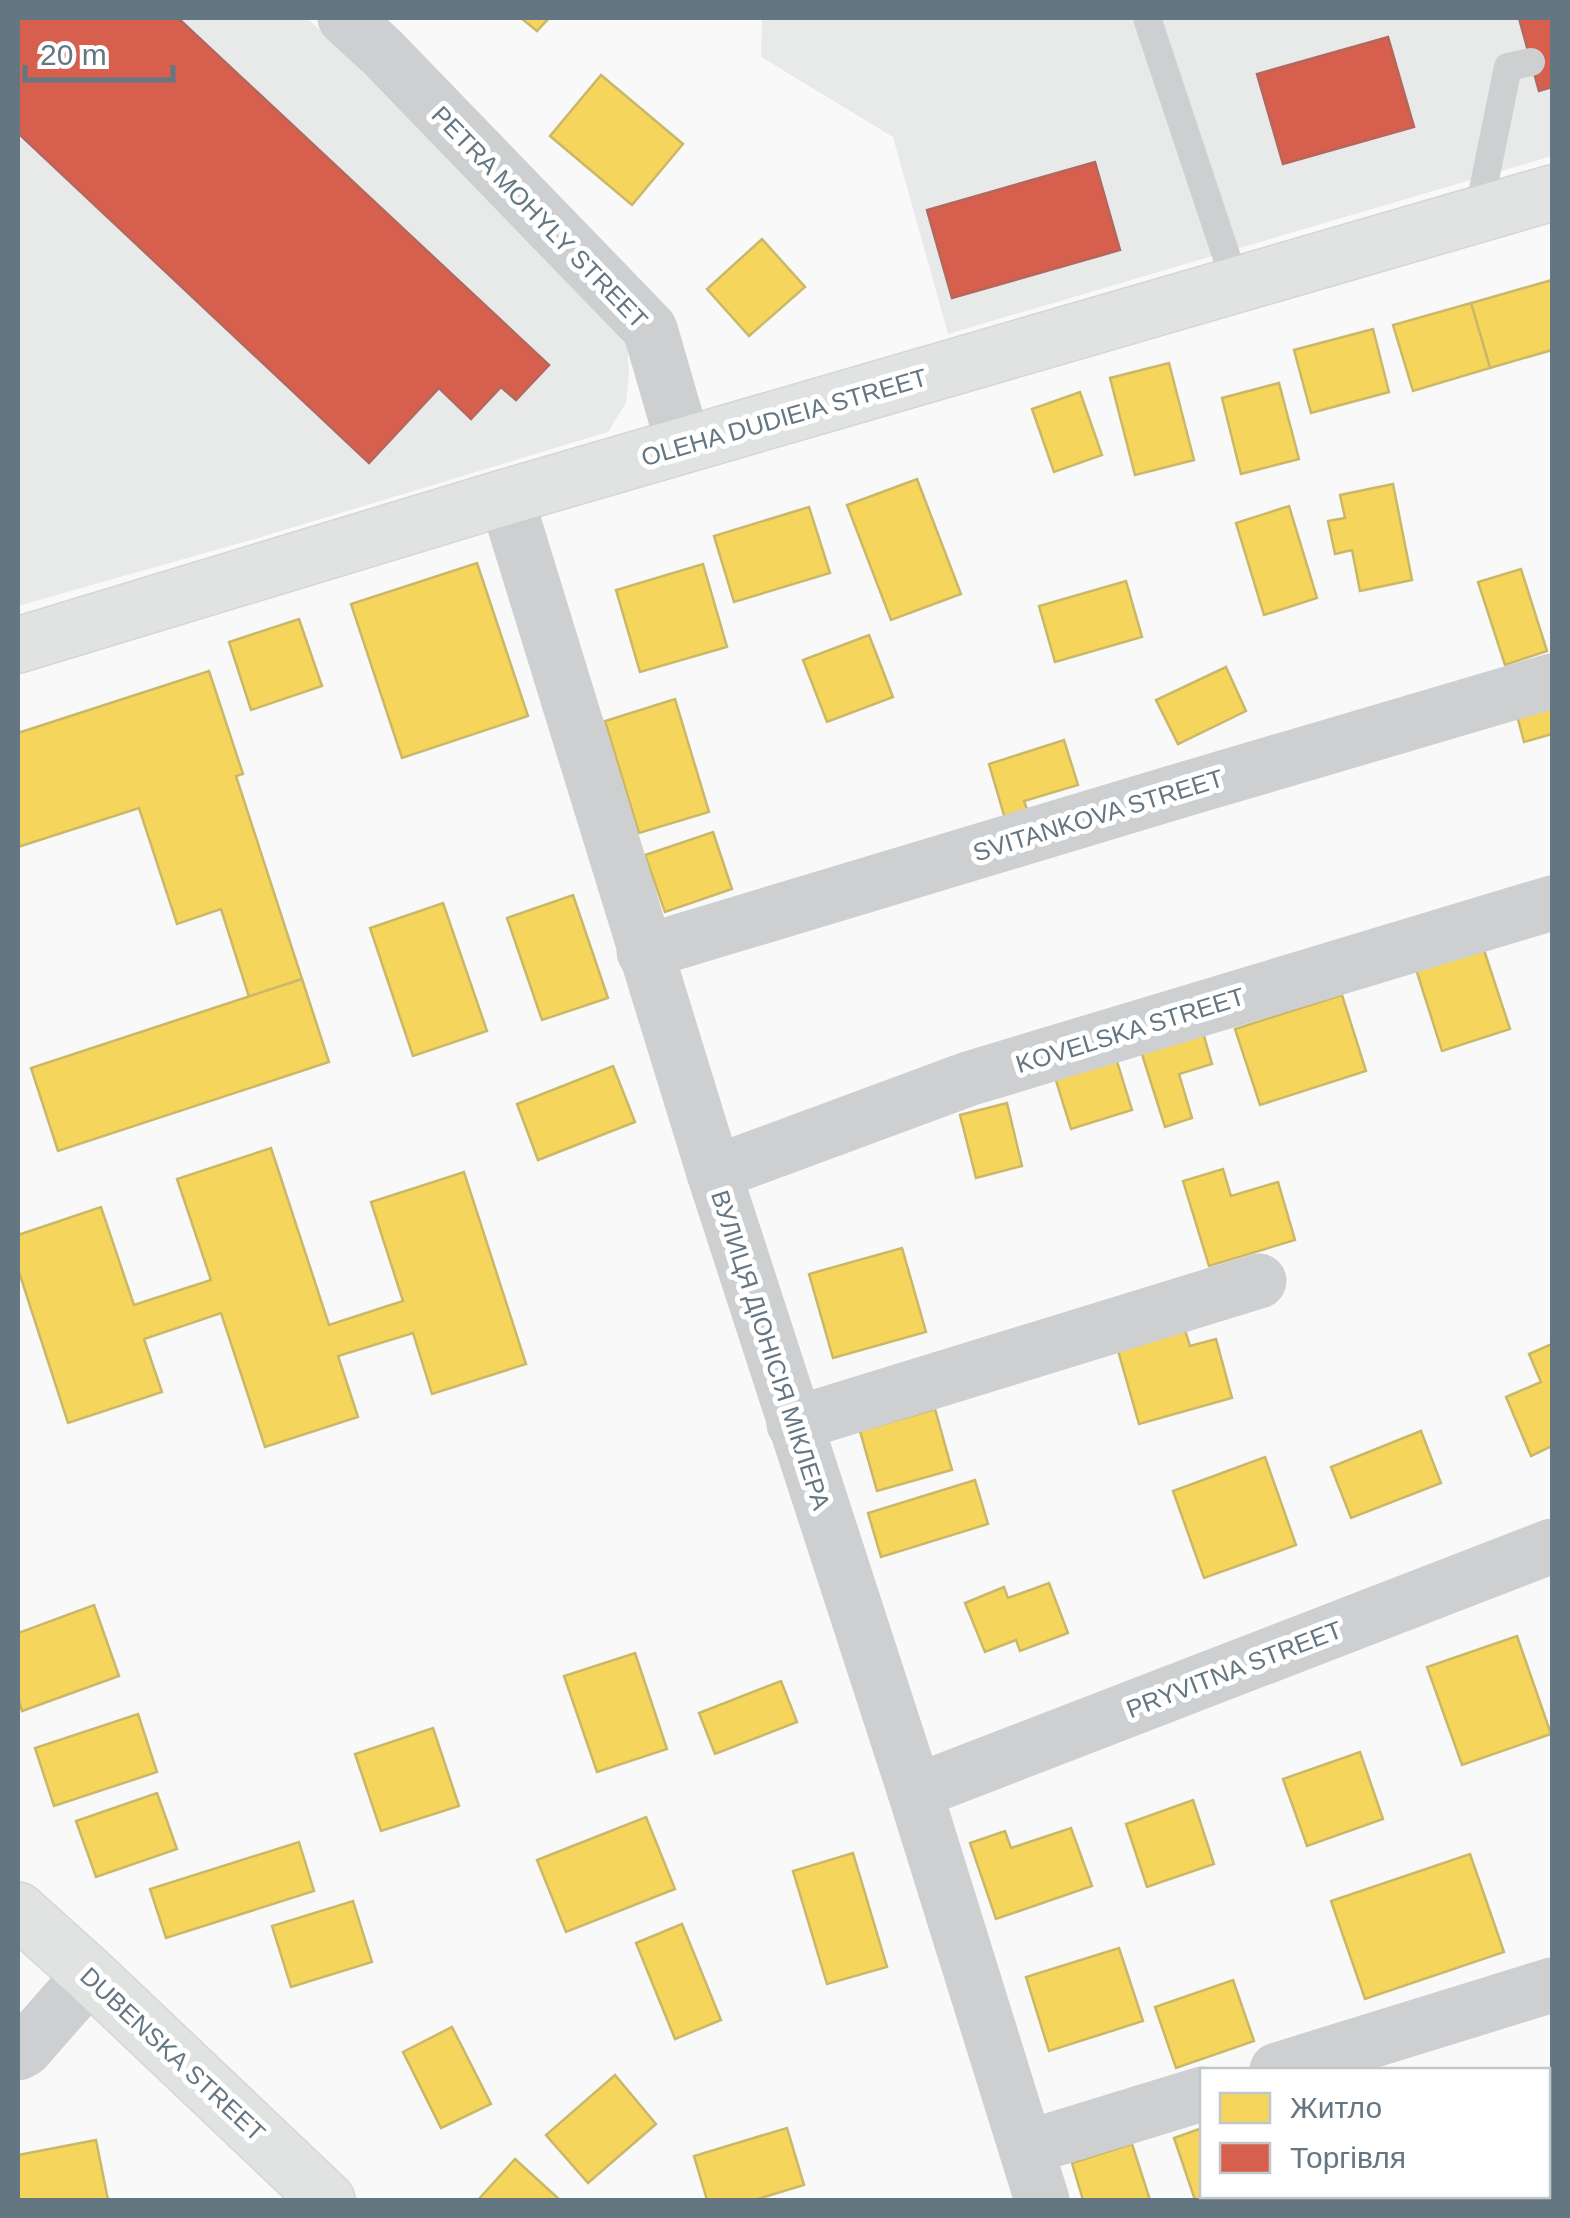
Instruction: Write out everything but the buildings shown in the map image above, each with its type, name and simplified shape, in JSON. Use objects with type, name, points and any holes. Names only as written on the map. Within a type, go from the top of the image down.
[{"type":"main road","name":"OLEHA DUDIEIA STREET","points":[[18,644],[506,497],[1552,193]]},
{"type":"main road","name":"DUBENSKA STREET","points":[[18,1910],[322,2199]]},
{"type":"street","name":"PETRA MOHYLY STREET","points":[[379,29],[650,329],[684,446]]},
{"type":"street","name":"ВУЛИЦЯ ДІОНІСІЯ МІКЛЕРА","points":[[506,497],[644,952],[1042,2200]]},
{"type":"street","name":"SVITANKOVA STREET","points":[[644,952],[1552,682]]},
{"type":"street","name":"KOVELSKA STREET","points":[[714,1173],[968,1079],[1552,903]]},
{"type":"street","points":[[794,1424],[1259,1281]]},
{"type":"street","name":"PRYVITNA STREET","points":[[915,1792],[1552,1546]]},
{"type":"street","points":[[18,2054],[90,1976]]},
{"type":"street","points":[[1283,2068],[1552,1985]]},
{"type":"street","points":[[1026,2148],[1200,2095]]},
{"type":"lane","points":[[1147,18],[1236,285]]},
{"type":"lane","points":[[1478,214],[1508,67],[1531,62]]},
{"type":"shaded area","points":[[18,18],[307,18],[363,70],[627,342],[626,403],[608,432],[18,606]]},
{"type":"shaded area","points":[[762,18],[1552,18],[1552,156],[948,334],[893,137],[761,57]]}]
